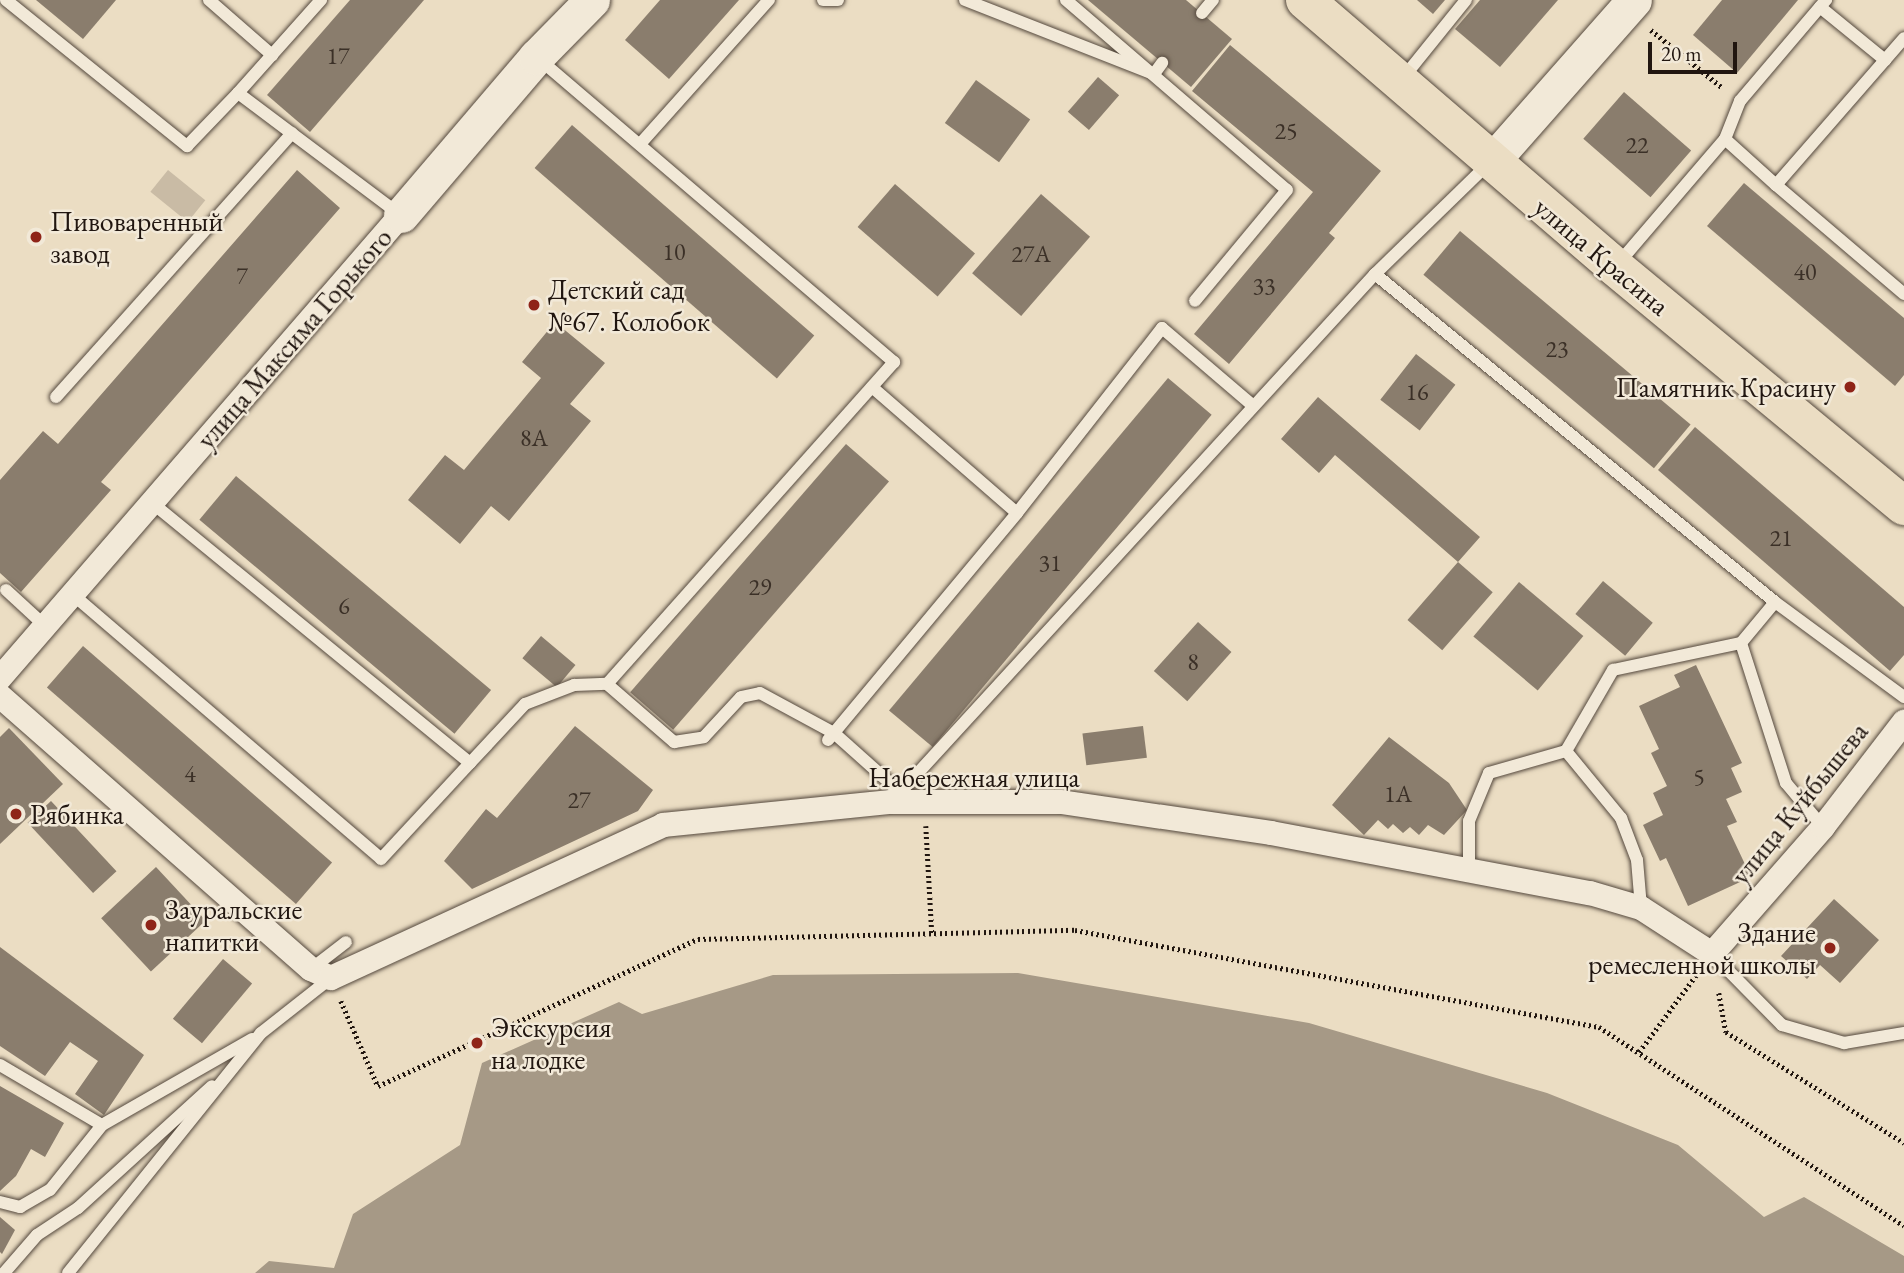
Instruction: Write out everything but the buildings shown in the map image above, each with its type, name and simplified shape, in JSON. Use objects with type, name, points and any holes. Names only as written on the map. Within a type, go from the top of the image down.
[{"type":"main road","name":"улица Красина","points":[[1305,0],[1615,267],[1904,506]]},
{"type":"street","name":"улица Максима Горького","points":[[0,678],[536,57],[592,0]]},
{"type":"street","points":[[1493,160],[1630,5]]},
{"type":"street","points":[[0,696],[321,973]]},
{"type":"street","name":"улица Куйбышева","points":[[1712,954],[1823,827],[1904,722]]},
{"type":"street","name":"Набережная улица","points":[[321,973],[663,825],[896,798],[924,802],[1061,802],[1271,833],[1590,894],[1641,908],[1712,954]]},
{"type":"lane","points":[[6,0],[187,146],[321,0]]},
{"type":"lane","points":[[209,0],[272,55]]},
{"type":"lane","points":[[642,143],[769,0]]},
{"type":"lane","points":[[822,0],[838,0]]},
{"type":"lane","points":[[965,0],[1154,74]]},
{"type":"lane","points":[[1066,0],[1287,190],[1195,301]]},
{"type":"lane","points":[[1202,13],[1213,0]]},
{"type":"lane","points":[[1400,82],[1466,0]]},
{"type":"lane","points":[[1615,267],[1725,139],[1740,101],[1823,3],[1885,60]]},
{"type":"lane","points":[[1776,185],[1904,38]]},
{"type":"lane","points":[[536,57],[642,143],[894,362],[607,684]]},
{"type":"lane","points":[[1154,74],[1162,63]]},
{"type":"lane","points":[[238,93],[401,215]]},
{"type":"lane","points":[[56,397],[292,133]]},
{"type":"lane","points":[[1725,139],[1904,294]]},
{"type":"lane","points":[[71,593],[381,859],[525,704],[574,685],[607,684],[674,742],[704,737],[741,697],[760,693],[831,737],[896,798],[1252,405],[1375,274],[1493,160]]},
{"type":"lane","points":[[1375,274],[1775,602],[1904,697]]},
{"type":"lane","points":[[831,737],[1017,513],[1162,328],[1252,405]]},
{"type":"lane","points":[[872,387],[1017,513]]},
{"type":"lane","points":[[150,502],[470,763]]},
{"type":"lane","points":[[6,590],[44,625]]},
{"type":"lane","points":[[1469,872],[1469,821],[1489,773],[1566,751],[1613,670],[1741,643],[1775,602]]},
{"type":"lane","points":[[1741,643],[1786,783],[1823,827]]},
{"type":"lane","points":[[1566,751],[1621,818],[1637,860],[1641,908]]},
{"type":"lane","points":[[68,1273],[261,1033],[321,973],[346,942]]},
{"type":"lane","points":[[1712,954],[1782,1025],[1844,1043],[1904,1033]]},
{"type":"lane","points":[[0,1202],[20,1207],[50,1190],[102,1125],[261,1033]]},
{"type":"lane","points":[[0,1065],[102,1125]]},
{"type":"lane","points":[[5,1273],[37,1235],[78,1208],[188,1103],[224,1078]]},
{"type":"path","points":[[1630,5],[1740,101]]},
{"type":"path","points":[[924,802],[932,934]]},
{"type":"path","points":[[321,973],[377,1086],[698,939],[1074,930],[1600,1027],[1904,1226]]},
{"type":"path","points":[[1639,1052],[1712,954]]},
{"type":"path","points":[[1712,954],[1726,1032],[1904,1143]]},
{"type":"shaded area","points":[[168,170],[205,200],[188,222],[150,192]]},
{"type":"shaded area","points":[[1018,973],[1309,1023],[1547,1093],[1678,1145],[1764,1217],[1804,1197],[1904,1256],[1904,1273],[255,1273],[269,1261],[334,1268],[353,1214],[460,1145],[482,1063],[619,1002],[642,1014],[773,975]]},
{"type":"place","name":"Пивоваренный завод","points":[[36,237]]},
{"type":"place","name":"Детский сад №67. Колобок","points":[[534,305]]},
{"type":"place","name":"Памятник Красину","points":[[1850,387]]},
{"type":"place","name":"Рябинка","points":[[16,814]]},
{"type":"place","name":"Зауральские напитки","points":[[151,925]]},
{"type":"place","name":"Здание ремесленной школы","points":[[1830,948]]},
{"type":"place","name":"Экскурсия на лодке","points":[[477,1043]]}]
